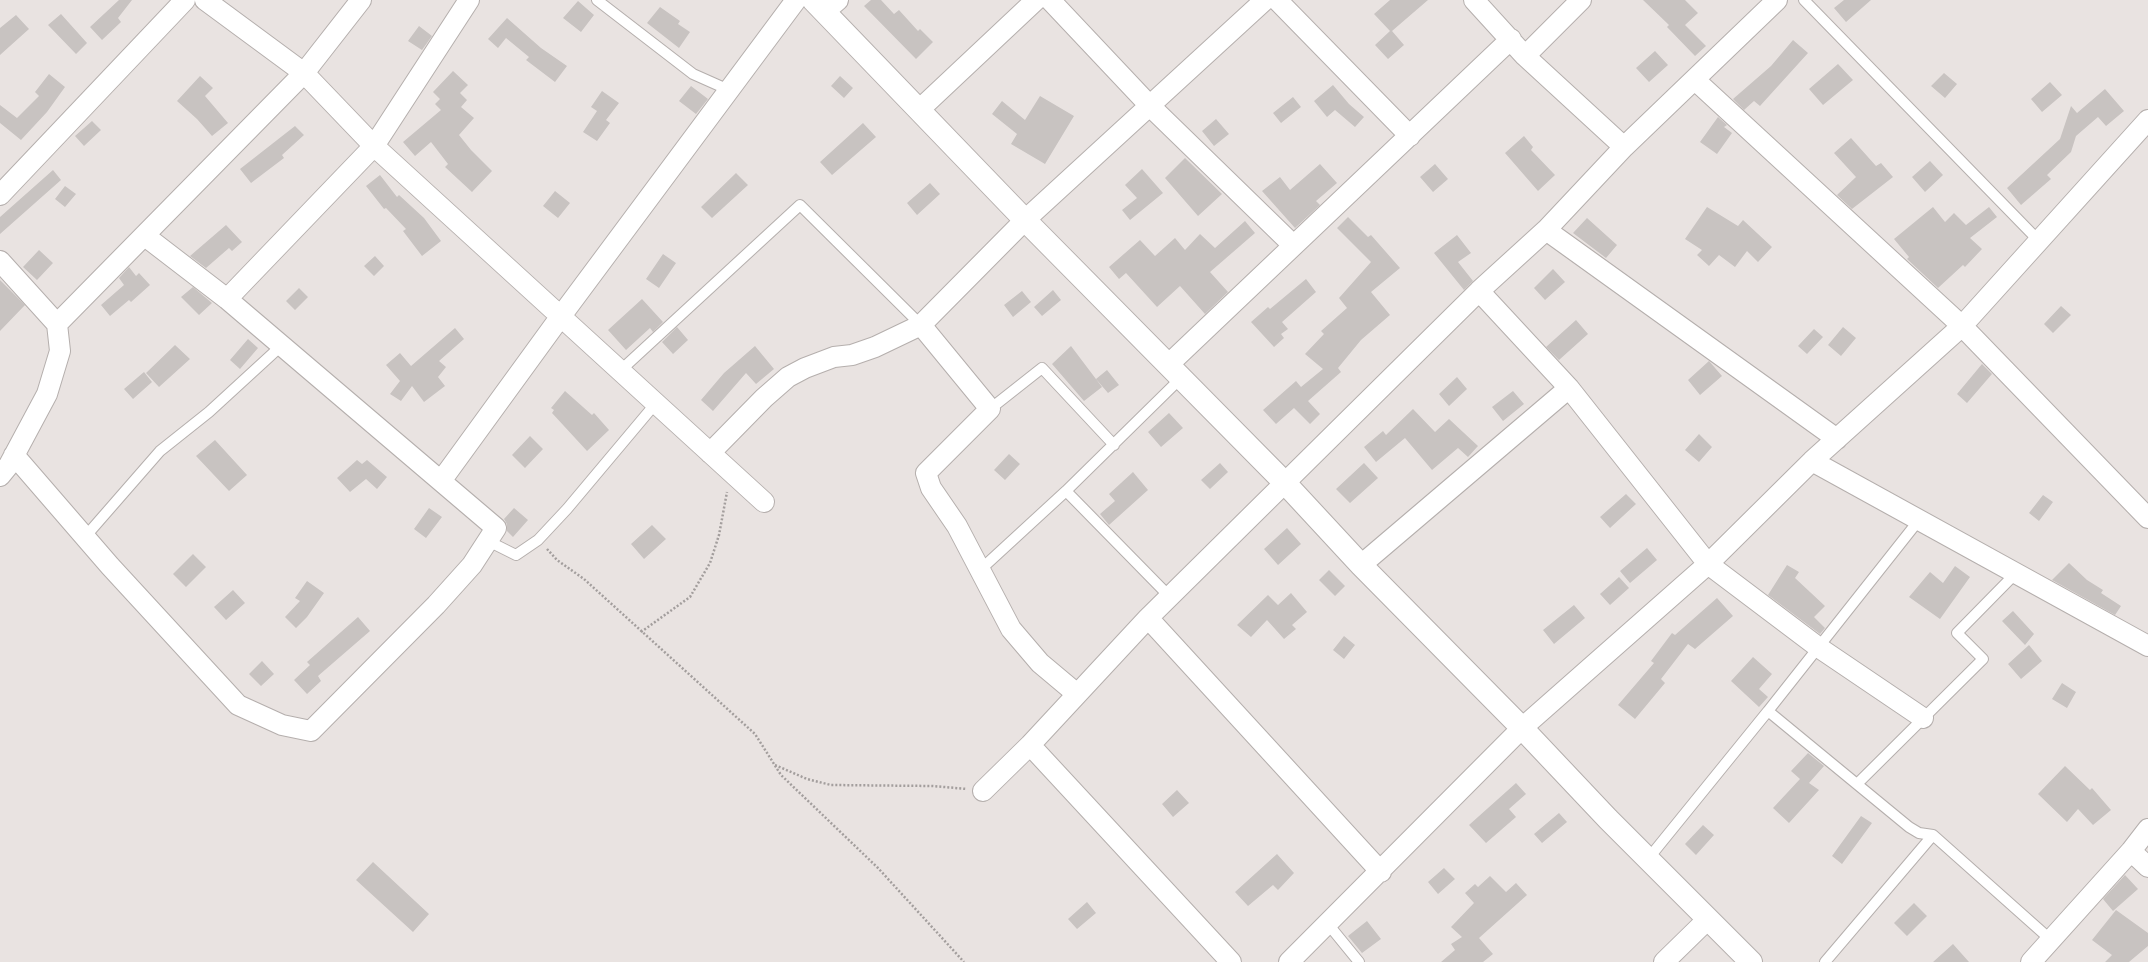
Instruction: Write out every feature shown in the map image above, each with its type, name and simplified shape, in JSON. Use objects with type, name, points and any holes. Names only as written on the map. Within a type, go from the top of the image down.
[{"type":"street","points":[[0,195],[184,0]]},
{"type":"street","points":[[205,0],[304,73],[374,146],[622,370],[764,502]]},
{"type":"street","points":[[57,324],[304,73],[361,0]]},
{"type":"street","points":[[226,300],[374,146],[469,0]]},
{"type":"street","points":[[441,481],[561,316],[796,0]]},
{"type":"street","points":[[920,110],[1036,0]]},
{"type":"street","points":[[1050,0],[1150,106],[1293,246]]},
{"type":"street","points":[[710,453],[764,398],[788,377],[805,368],[834,357],[852,355],[875,347],[921,325],[1026,220],[1264,0]]},
{"type":"street","points":[[1277,0],[1410,136]]},
{"type":"street","points":[[1474,0],[1525,56],[1624,147]]},
{"type":"street","points":[[1525,56],[1581,0]]},
{"type":"street","points":[[983,791],[1030,745],[1169,596],[1479,291],[1546,230],[1624,147],[1777,0]]},
{"type":"street","points":[[825,4],[920,110],[1026,220],[1285,483],[1361,565],[1522,728],[1648,859],[1751,962]]},
{"type":"street","points":[[1175,371],[1293,246],[1511,39]]},
{"type":"street","points":[[1695,80],[1962,326],[2148,518]]},
{"type":"street","points":[[1289,962],[1381,872],[1522,728],[1708,564],[1812,461],[1962,326],[2148,120]]},
{"type":"street","points":[[1546,230],[1837,439]]},
{"type":"street","points":[[14,455],[174,638],[238,705],[282,725],[311,731],[436,605],[472,565],[496,528],[226,300],[145,236]]},
{"type":"street","points":[[0,261],[57,324],[60,351],[47,394],[14,455],[0,476]]},
{"type":"street","points":[[1479,291],[1568,388],[1708,564],[1818,647],[1923,718]]},
{"type":"street","points":[[921,325],[990,409],[926,473],[931,488],[957,526],[979,571],[1011,629],[1040,663],[1077,694]]},
{"type":"street","points":[[1361,565],[1568,388]]},
{"type":"street","points":[[1812,461],[2148,646]]},
{"type":"street","points":[[1148,618],[1381,872]]},
{"type":"street","points":[[1030,745],[1231,962]]},
{"type":"street","points":[[2031,962],[2148,829]]},
{"type":"street","points":[[2131,850],[2148,867]]},
{"type":"street","points":[[1664,962],[1708,919]]},
{"type":"lane","points":[[597,0],[693,74],[729,90]]},
{"type":"lane","points":[[1804,0],[2039,241]]},
{"type":"lane","points":[[622,370],[800,205],[921,325]]},
{"type":"lane","points":[[85,537],[160,451],[209,412],[281,346]]},
{"type":"lane","points":[[990,409],[1042,368],[1114,445]]},
{"type":"lane","points":[[979,571],[1114,445],[1175,371]]},
{"type":"lane","points":[[488,541],[516,555],[538,540],[567,509],[656,403]]},
{"type":"lane","points":[[1066,491],[1169,596]]},
{"type":"lane","points":[[1648,859],[1919,520]]},
{"type":"lane","points":[[1857,784],[1983,659],[1957,633],[2016,573]]},
{"type":"lane","points":[[1768,710],[1909,827],[1920,833],[1934,835],[2051,940]]},
{"type":"lane","points":[[1825,962],[1934,835]]},
{"type":"lane","points":[[1328,924],[1359,962]]},
{"type":"path","points":[[641,632],[690,597],[710,562],[719,535],[731,472]]},
{"type":"path","points":[[538,540],[557,560],[584,579],[755,734],[781,775],[878,868],[964,962]]},
{"type":"path","points":[[775,765],[807,779],[831,785],[933,786],[983,791]]},
{"type":"building","points":[[119,0],[132,0],[118,18],[121,22],[102,40],[90,27]]},
{"type":"building","points":[[871,0],[881,0],[894,14],[899,10],[918,31],[920,29],[933,42],[916,59],[864,6]]},
{"type":"building","points":[[1390,0],[1428,0],[1392,31],[1404,45],[1388,59],[1375,45],[1390,31],[1374,14]]},
{"type":"building","points":[[1643,0],[1685,0],[1698,13],[1685,25],[1706,46],[1695,56],[1667,27],[1669,25]]},
{"type":"building","points":[[1844,0],[1871,0],[1846,22],[1834,8]]},
{"type":"building","points":[[578,1],[594,15],[581,32],[563,18]]},
{"type":"building","points":[[660,7],[680,21],[678,24],[690,32],[679,48],[647,23]]},
{"type":"building","points":[[61,14],[87,43],[76,54],[48,25]]},
{"type":"building","points":[[16,15],[29,29],[0,55],[0,28]]},
{"type":"building","points":[[507,18],[541,48],[567,66],[555,82],[526,60],[529,57],[506,38],[498,48],[488,39]]},
{"type":"building","points":[[419,26],[432,36],[422,50],[408,41]]},
{"type":"building","points":[[1793,40],[1808,53],[1760,106],[1754,101],[1744,110],[1733,99],[1771,66]]},
{"type":"building","points":[[1655,51],[1668,65],[1649,82],[1636,68]]},
{"type":"building","points":[[1838,64],[1853,80],[1823,105],[1809,89]]},
{"type":"building","points":[[453,71],[468,85],[460,93],[467,100],[461,107],[474,118],[459,135],[471,150],[492,171],[472,192],[445,167],[448,164],[431,142],[415,156],[403,142],[441,110],[435,104],[440,99],[433,92]]},
{"type":"building","points":[[1944,73],[1957,84],[1945,98],[1931,86]]},
{"type":"building","points":[[49,74],[65,87],[47,112],[21,140],[0,123],[0,105],[17,118],[39,96],[35,92]]},
{"type":"building","points":[[200,76],[213,88],[205,96],[228,123],[212,136],[197,119],[177,101]]},
{"type":"building","points":[[840,76],[853,88],[844,98],[831,86]]},
{"type":"building","points":[[2050,82],[2062,95],[2042,112],[2031,99]]},
{"type":"building","points":[[1333,85],[1349,104],[1364,117],[1355,127],[1335,110],[1327,117],[1314,101]]},
{"type":"building","points":[[691,86],[708,99],[696,114],[679,101]]},
{"type":"building","points":[[2105,89],[2124,111],[2106,126],[2098,117],[2076,136],[2071,152],[2047,175],[2051,179],[2021,205],[2007,188],[2060,139],[2071,106],[2077,113]]},
{"type":"building","points":[[602,91],[619,103],[606,120],[610,123],[597,141],[583,132],[597,111],[591,107]]},
{"type":"building","points":[[1040,96],[1074,116],[1045,164],[1011,144],[1017,134],[992,114],[1002,101],[1025,120]]},
{"type":"building","points":[[1293,97],[1301,107],[1281,123],[1273,113]]},
{"type":"building","points":[[1718,117],[1727,125],[1724,127],[1732,133],[1717,154],[1700,142]]},
{"type":"building","points":[[1216,119],[1229,134],[1214,146],[1202,131]]},
{"type":"building","points":[[92,121],[101,130],[84,146],[75,136]]},
{"type":"building","points":[[863,123],[876,137],[832,175],[820,162]]},
{"type":"building","points":[[295,126],[304,135],[282,155],[284,158],[251,183],[240,169]]},
{"type":"building","points":[[1524,136],[1533,147],[1531,150],[1555,175],[1538,191],[1505,153]]},
{"type":"building","points":[[1851,138],[1876,166],[1881,163],[1893,177],[1852,209],[1837,195],[1856,177],[1834,153]]},
{"type":"building","points":[[1185,158],[1222,194],[1198,216],[1165,178]]},
{"type":"building","points":[[1930,161],[1943,175],[1925,192],[1912,177]]},
{"type":"building","points":[[1320,164],[1337,183],[1316,201],[1320,205],[1295,228],[1262,191],[1280,177],[1290,190]]},
{"type":"building","points":[[1435,164],[1448,179],[1433,192],[1420,177]]},
{"type":"building","points":[[1142,169],[1163,193],[1130,220],[1122,210],[1137,198],[1125,185]]},
{"type":"building","points":[[53,170],[61,180],[0,234],[0,217]]},
{"type":"building","points":[[736,173],[748,185],[712,218],[701,207]]},
{"type":"building","points":[[380,175],[397,197],[399,195],[424,218],[441,241],[422,256],[403,231],[406,229],[386,208],[384,209],[366,186]]},
{"type":"building","points":[[930,183],[940,194],[917,215],[907,203]]},
{"type":"building","points":[[65,186],[76,194],[65,207],[55,199]]},
{"type":"building","points":[[555,191],[570,203],[558,218],[543,206]]},
{"type":"building","points":[[1707,207],[1738,226],[1743,220],[1772,247],[1758,262],[1747,251],[1735,267],[1719,255],[1709,266],[1697,255],[1702,250],[1685,239]]},
{"type":"building","points":[[1933,207],[1945,222],[1954,213],[1966,225],[1989,207],[1997,217],[1970,238],[1982,249],[1965,267],[1963,265],[1938,288],[1907,259],[1909,257],[1894,239]]},
{"type":"building","points":[[1348,217],[1368,237],[1371,235],[1400,268],[1371,292],[1390,315],[1361,340],[1338,368],[1341,372],[1308,401],[1320,414],[1310,424],[1294,408],[1276,424],[1263,410],[1296,381],[1301,387],[1323,369],[1305,354],[1324,334],[1321,331],[1347,308],[1339,298],[1371,262],[1337,228]]},
{"type":"building","points":[[1587,218],[1617,245],[1606,258],[1573,233]]},
{"type":"building","points":[[1245,221],[1255,233],[1210,272],[1228,292],[1205,314],[1180,286],[1157,307],[1126,273],[1119,279],[1109,267],[1140,240],[1155,256],[1175,238],[1185,250],[1200,234],[1215,248]]},
{"type":"building","points":[[226,225],[242,242],[232,251],[229,248],[206,268],[190,256]]},
{"type":"building","points":[[1457,235],[1471,253],[1458,262],[1473,281],[1464,290],[1434,253]]},
{"type":"building","points":[[39,250],[53,263],[37,280],[23,267]]},
{"type":"building","points":[[663,254],[676,263],[659,288],[646,279]]},
{"type":"building","points":[[375,256],[384,266],[374,276],[364,266]]},
{"type":"building","points":[[129,267],[136,276],[139,273],[150,285],[131,302],[129,300],[110,316],[101,305],[124,285],[119,278]]},
{"type":"building","points":[[1553,269],[1565,282],[1545,300],[1534,288]]},
{"type":"building","points":[[1306,279],[1316,292],[1282,322],[1288,329],[1281,334],[1284,338],[1274,347],[1251,322],[1268,307],[1270,309]]},
{"type":"building","points":[[0,280],[25,305],[0,331]]},
{"type":"building","points":[[193,287],[212,303],[199,315],[181,297]]},
{"type":"building","points":[[299,288],[308,297],[295,310],[286,301]]},
{"type":"building","points":[[1053,290],[1061,300],[1042,316],[1034,307]]},
{"type":"building","points":[[1022,291],[1031,302],[1013,317],[1004,305]]},
{"type":"building","points":[[642,299],[663,322],[653,332],[650,328],[626,350],[608,330]]},
{"type":"building","points":[[2061,306],[2071,315],[2053,333],[2044,324]]},
{"type":"building","points":[[1576,320],[1588,334],[1559,360],[1546,347]]},
{"type":"building","points":[[677,327],[688,340],[673,354],[662,342]]},
{"type":"building","points":[[1843,327],[1856,338],[1841,356],[1828,345]]},
{"type":"building","points":[[455,328],[464,339],[439,361],[446,367],[438,377],[445,386],[424,402],[412,386],[401,401],[390,394],[400,381],[386,365],[400,353],[411,366]]},
{"type":"building","points":[[1814,329],[1823,337],[1807,354],[1798,346]]},
{"type":"building","points":[[248,339],[258,348],[240,369],[230,360]]},
{"type":"building","points":[[175,345],[190,359],[159,387],[146,373]]},
{"type":"building","points":[[755,346],[774,369],[756,384],[746,373],[713,411],[701,400],[724,373]]},
{"type":"building","points":[[1071,346],[1102,387],[1084,401],[1052,364]]},
{"type":"building","points":[[1709,361],[1722,376],[1700,395],[1688,380]]},
{"type":"building","points":[[1982,364],[1992,374],[1967,403],[1957,394]]},
{"type":"building","points":[[1107,370],[1119,385],[1108,393],[1096,379]]},
{"type":"building","points":[[144,372],[152,382],[133,399],[124,389]]},
{"type":"building","points":[[1457,377],[1467,389],[1449,406],[1439,394]]},
{"type":"building","points":[[565,391],[592,415],[594,413],[609,430],[587,451],[552,413],[554,410],[551,408]]},
{"type":"building","points":[[1513,391],[1524,404],[1503,421],[1492,407]]},
{"type":"building","points":[[1413,409],[1435,432],[1449,419],[1478,446],[1468,457],[1458,448],[1432,470],[1405,438],[1376,462],[1364,447],[1383,431],[1386,435]]},
{"type":"building","points":[[1169,413],[1183,428],[1161,447],[1148,432]]},
{"type":"building","points":[[1699,434],[1712,447],[1699,462],[1685,450]]},
{"type":"building","points":[[530,436],[543,449],[525,468],[512,455]]},
{"type":"building","points":[[215,440],[247,475],[229,491],[196,456]]},
{"type":"building","points":[[1009,454],[1020,464],[1005,480],[994,470]]},
{"type":"building","points":[[357,460],[362,464],[367,460],[387,477],[377,489],[366,479],[350,492],[337,478]]},
{"type":"building","points":[[1220,463],[1228,472],[1210,489],[1201,480]]},
{"type":"building","points":[[1364,463],[1378,478],[1350,503],[1336,489]]},
{"type":"building","points":[[1133,472],[1148,490],[1109,525],[1100,514],[1115,501],[1109,494]]},
{"type":"building","points":[[1626,494],[1636,504],[1610,528],[1600,517]]},
{"type":"building","points":[[2043,495],[2053,502],[2039,521],[2029,513]]},
{"type":"building","points":[[429,508],[442,517],[426,538],[414,529]]},
{"type":"building","points":[[514,508],[528,520],[513,537],[507,531],[507,524],[504,519]]},
{"type":"building","points":[[652,525],[666,539],[644,559],[631,544]]},
{"type":"building","points":[[1287,528],[1301,544],[1278,565],[1264,549]]},
{"type":"building","points":[[1647,548],[1657,560],[1630,583],[1620,571]]},
{"type":"building","points":[[193,554],[206,567],[186,587],[173,574]]},
{"type":"building","points":[[2069,563],[2087,580],[2103,590],[2101,593],[2121,606],[2115,615],[2052,580]]},
{"type":"building","points":[[1787,565],[1799,572],[1795,578],[1825,606],[1814,617],[1825,628],[1820,634],[1768,595]]},
{"type":"building","points":[[1955,566],[1970,577],[1940,619],[1909,597],[1930,572],[1943,583]]},
{"type":"building","points":[[1329,570],[1345,586],[1335,596],[1319,580]]},
{"type":"building","points":[[1619,577],[1629,588],[1610,605],[1600,594]]},
{"type":"building","points":[[307,581],[324,593],[307,617],[296,628],[285,617],[300,601],[295,598]]},
{"type":"building","points":[[233,590],[245,603],[226,620],[214,607]]},
{"type":"building","points":[[1291,593],[1307,612],[1292,625],[1296,629],[1284,639],[1267,620],[1251,637],[1237,625],[1268,595],[1278,605]]},
{"type":"building","points":[[1717,598],[1733,616],[1695,649],[1688,644],[1661,679],[1665,683],[1635,719],[1618,705],[1654,663],[1651,661],[1672,633],[1675,635]]},
{"type":"building","points":[[1574,605],[1585,618],[1554,644],[1543,630]]},
{"type":"building","points":[[2013,611],[2034,634],[2025,645],[2002,621]]},
{"type":"building","points":[[358,617],[370,631],[318,676],[321,681],[307,694],[294,680],[310,665],[307,662]]},
{"type":"building","points":[[1344,636],[1355,645],[1344,659],[1333,650]]},
{"type":"building","points":[[2029,645],[2042,661],[2021,679],[2008,664]]},
{"type":"building","points":[[1753,657],[1772,674],[1759,689],[1768,697],[1759,707],[1731,681]]},
{"type":"building","points":[[262,661],[274,674],[261,686],[249,674]]},
{"type":"building","points":[[2062,683],[2076,692],[2067,708],[2052,699]]},
{"type":"building","points":[[1808,753],[1824,766],[1809,783],[1819,790],[1789,823],[1773,808],[1800,779],[1791,771]]},
{"type":"building","points":[[2065,766],[2090,790],[2092,788],[2111,810],[2093,825],[2078,809],[2067,822],[2038,794]]},
{"type":"building","points":[[1516,783],[1526,794],[1509,809],[1516,817],[1486,843],[1469,825]]},
{"type":"building","points":[[1177,790],[1189,803],[1173,817],[1162,804]]},
{"type":"building","points":[[1559,813],[1567,822],[1542,843],[1534,834]]},
{"type":"building","points":[[1861,816],[1872,823],[1842,864],[1832,856]]},
{"type":"building","points":[[1703,825],[1714,835],[1696,855],[1685,844]]},
{"type":"building","points":[[1277,854],[1294,873],[1278,890],[1273,885],[1248,906],[1235,892]]},
{"type":"building","points":[[373,862],[429,914],[413,932],[356,880]]},
{"type":"building","points":[[1444,868],[1455,879],[1438,894],[1428,882]]},
{"type":"building","points":[[2125,875],[2138,889],[2113,911],[2103,899]]},
{"type":"building","points":[[1490,876],[1506,892],[1516,883],[1527,895],[1479,938],[1493,954],[1483,962],[1441,962],[1455,950],[1451,944],[1462,937],[1451,927],[1474,903],[1465,893],[1475,884],[1478,887]]},
{"type":"building","points":[[1087,902],[1096,913],[1077,929],[1068,919]]},
{"type":"building","points":[[1914,903],[1927,916],[1907,936],[1894,923]]},
{"type":"building","points":[[2116,910],[2148,933],[2148,946],[2129,962],[2105,962],[2112,955],[2092,940]]},
{"type":"building","points":[[1367,921],[1381,939],[1362,953],[1348,936]]},
{"type":"building","points":[[1953,944],[1969,962],[1933,962]]}]
